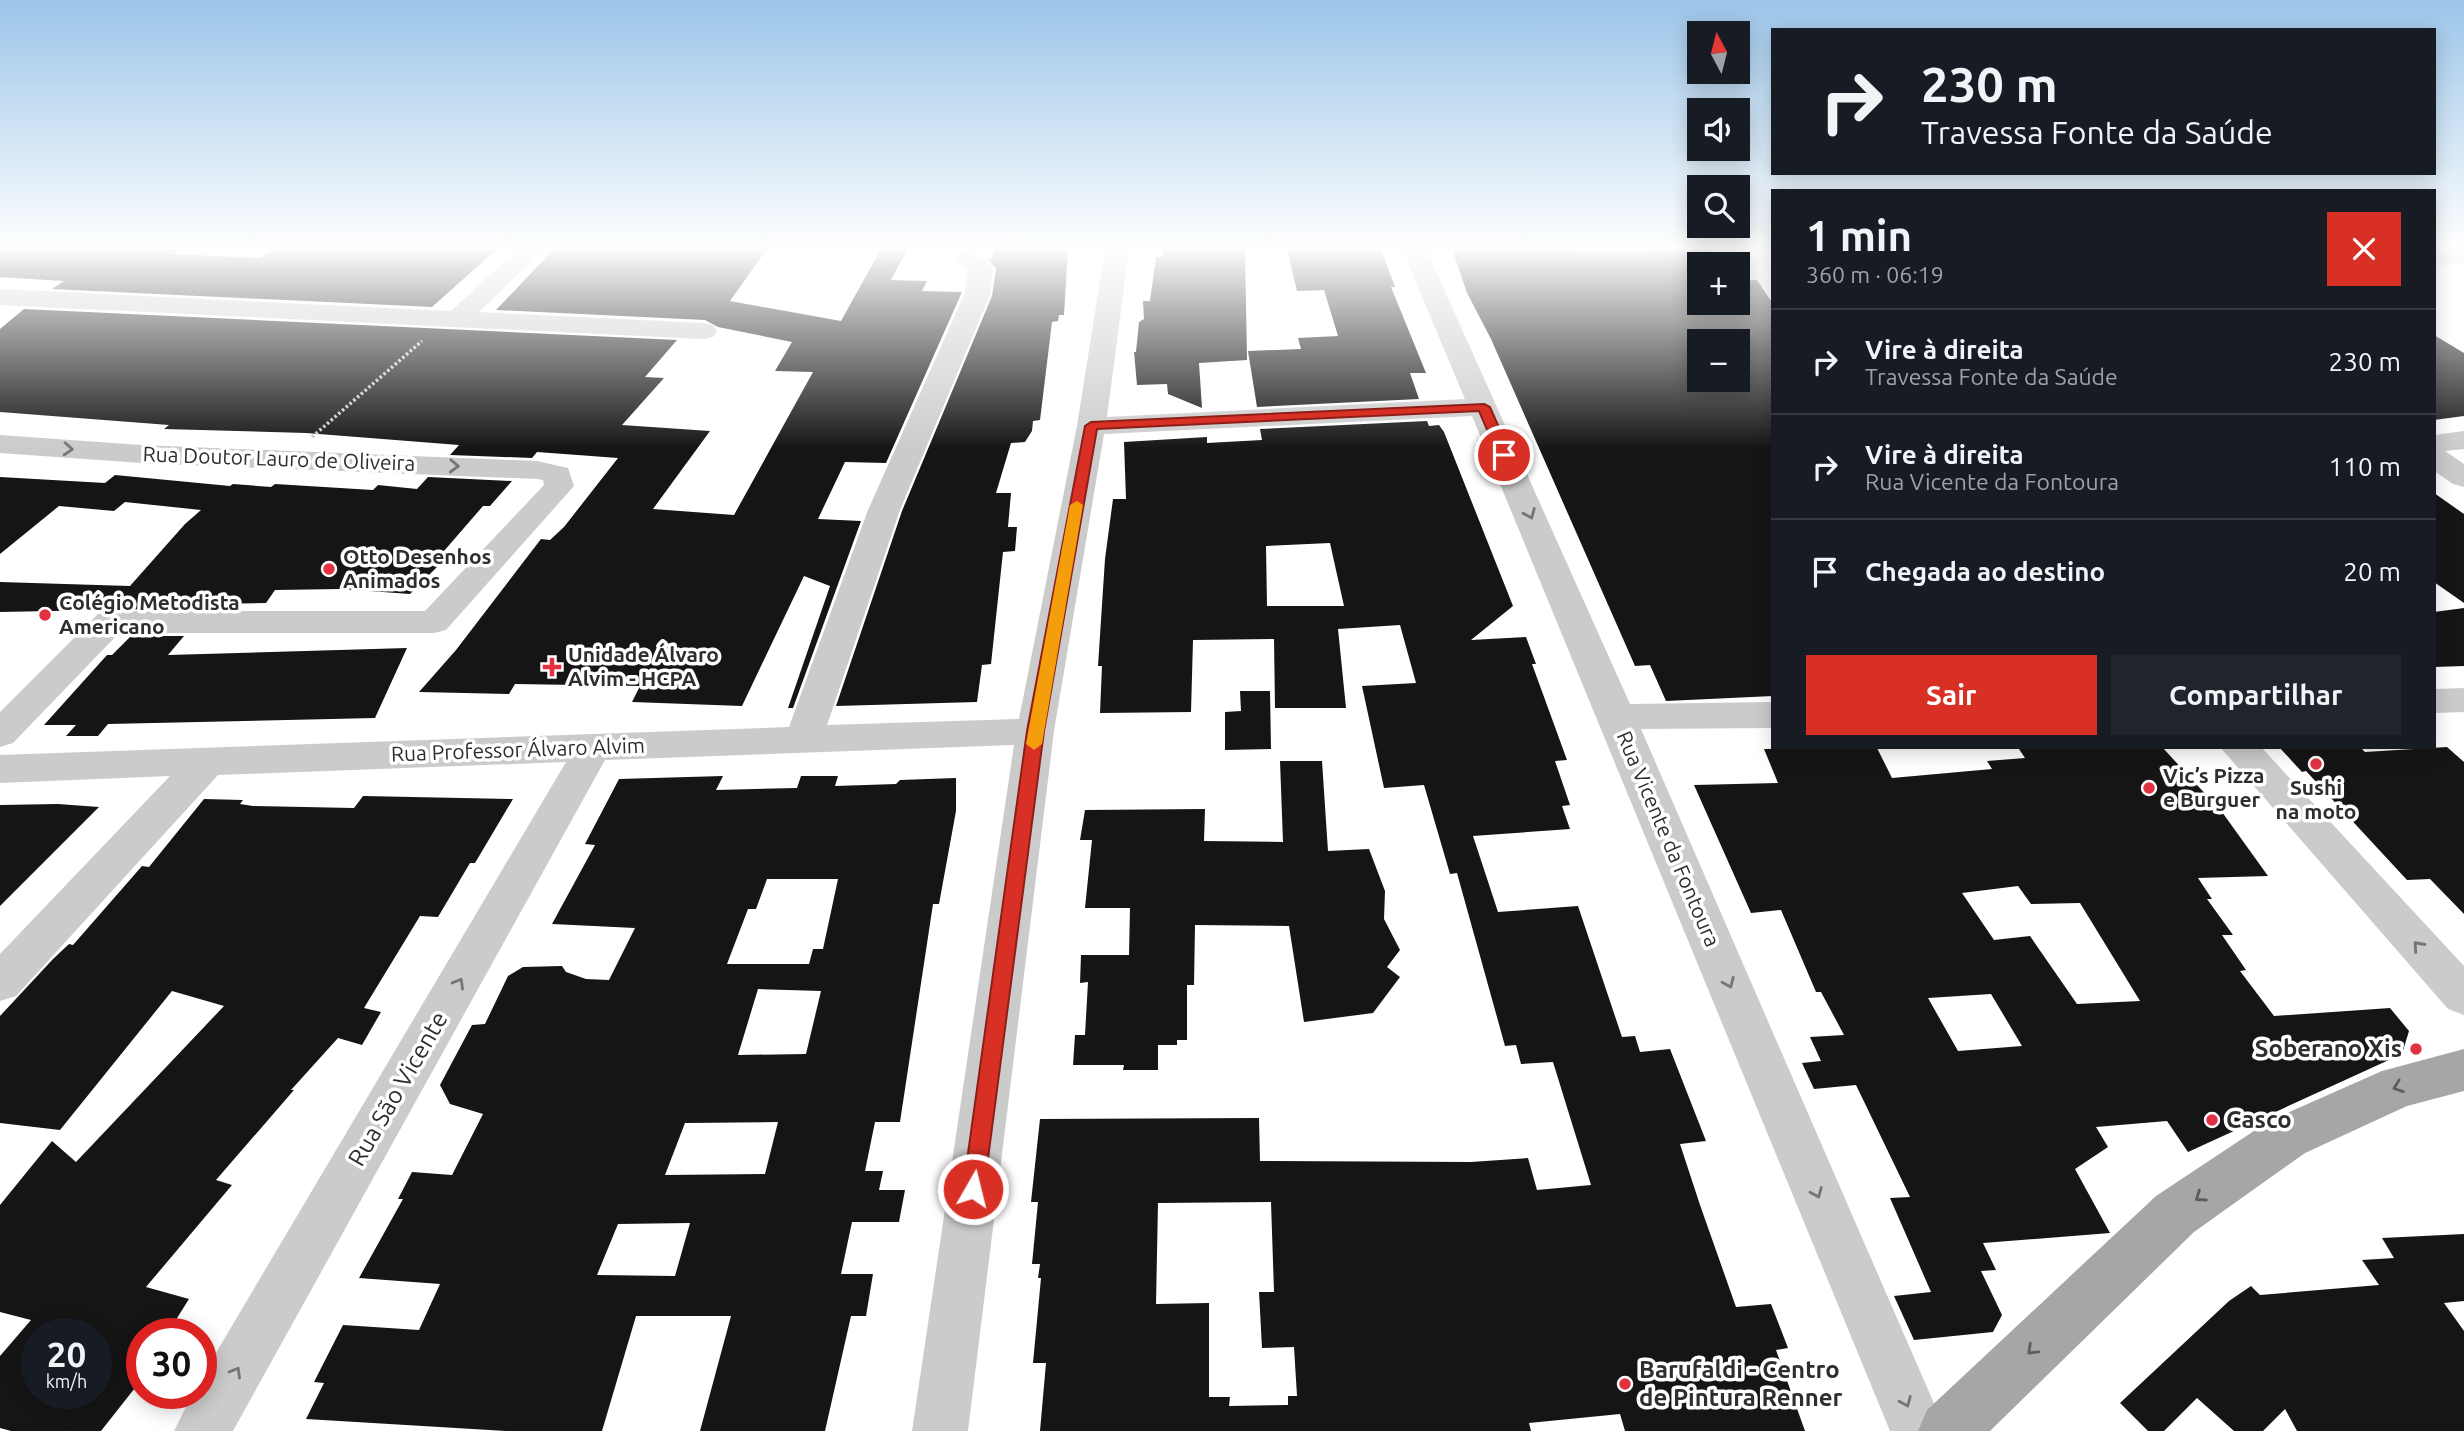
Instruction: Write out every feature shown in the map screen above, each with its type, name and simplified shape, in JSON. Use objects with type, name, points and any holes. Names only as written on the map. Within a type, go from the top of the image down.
[{"type":"main road","points":[[1948,1431],[2175,1214],[2287,1137],[2399,1086],[2464,1070]]},
{"type":"street","points":[[409,316],[704,331]]},
{"type":"street","points":[[804,738],[884,510],[968,316]]},
{"type":"street","points":[[940,1431],[1035,731],[1091,426],[1107,316]]},
{"type":"street","name":"Rua Vicente da Fontoura","points":[[1444,316],[1617,717],[1918,1431]]},
{"type":"street","points":[[1091,426],[1484,407]]},
{"type":"street","points":[[2436,444],[2464,440]]},
{"type":"street","name":"Rua Doutor Lauro de Oliveira","points":[[0,444],[285,460],[537,470],[557,474],[559,486],[434,622],[110,622],[0,734]]},
{"type":"street","points":[[2436,458],[2464,478]]},
{"type":"street","points":[[2436,701],[2464,700]]},
{"type":"street","points":[[1617,717],[1771,715]]},
{"type":"street","name":"Rua Professor Álvaro Alvim","points":[[0,769],[1035,731]]},
{"type":"street","name":"Rua São Vicente","points":[[202,1431],[593,748]]},
{"type":"street","points":[[2241,749],[2464,996]]},
{"type":"street","points":[[0,983],[207,762]]},
{"type":"path","points":[[285,460],[435,330],[457,318]]},
{"type":"building","points":[[16,316],[167,316],[677,340],[645,377],[664,378],[622,425],[710,431],[653,509],[734,515],[813,372],[775,371],[792,342],[718,327],[705,320],[617,316],[812,316],[841,321],[844,316],[951,316],[886,463],[845,462],[818,519],[861,521],[793,708],[788,708],[830,586],[804,576],[742,706],[632,702],[640,686],[515,684],[509,694],[419,692],[456,650],[541,539],[550,540],[564,527],[618,458],[537,452],[532,458],[450,455],[459,445],[306,433],[164,429],[169,425],[0,412],[0,329]]},
{"type":"building","points":[[984,316],[1059,316],[1058,321],[1052,322],[1040,420],[1033,421],[1032,431],[1025,442],[1011,443],[996,493],[1011,493],[1008,527],[1017,527],[1015,551],[1003,552],[991,664],[982,665],[977,702],[836,706],[902,511]]},
{"type":"building","points":[[1144,316],[1246,316],[1247,360],[1199,363],[1202,408],[1168,394],[1167,384],[1137,385],[1134,352],[1139,322],[1144,319]]},
{"type":"building","points":[[1332,316],[1403,316],[1426,373],[1410,373],[1419,399],[1257,407],[1248,351],[1301,349],[1298,338],[1338,336]]},
{"type":"building","points":[[1479,316],[1771,316],[1771,696],[1666,701],[1650,665],[1635,666]]},
{"type":"building","points":[[2436,336],[2464,353],[2464,416],[2436,420]]},
{"type":"building","points":[[1427,421],[1429,426],[1439,425],[1444,432],[1513,606],[1471,640],[1526,637],[1536,664],[1532,664],[1567,760],[1555,761],[1570,805],[1562,806],[1570,829],[1473,836],[1498,912],[1578,906],[1622,1037],[1635,1036],[1640,1052],[1670,1049],[1706,1141],[1680,1144],[1736,1307],[1771,1304],[1788,1348],[1776,1350],[1805,1431],[1625,1431],[1620,1414],[1529,1423],[1531,1431],[1040,1431],[1046,1363],[1033,1363],[1041,1278],[1038,1278],[1040,1264],[1032,1264],[1038,1202],[1031,1202],[1040,1119],[1259,1118],[1260,1161],[1471,1162],[1528,1158],[1537,1190],[1591,1185],[1553,1062],[1521,1064],[1516,1045],[1505,1046],[1457,873],[1450,874],[1424,785],[1384,788],[1362,686],[1416,683],[1400,625],[1338,629],[1346,708],[1275,708],[1274,639],[1193,640],[1191,712],[1100,713],[1102,666],[1098,666],[1105,559],[1113,499],[1126,499],[1124,442],[1207,437],[1207,443],[1262,440],[1260,429]],"holes":[[[1330,543],[1344,606],[1267,606],[1266,546]],[[1271,1202],[1274,1292],[1259,1292],[1262,1348],[1294,1347],[1297,1396],[1288,1396],[1288,1405],[1229,1406],[1230,1397],[1209,1397],[1209,1303],[1156,1304],[1158,1203]]]},
{"type":"building","points":[[115,475],[230,486],[271,487],[275,484],[373,490],[378,485],[417,489],[428,477],[512,481],[490,506],[483,506],[444,551],[452,552],[410,594],[341,589],[275,590],[266,603],[210,604],[206,608],[0,612],[0,582],[130,586],[185,524],[201,510],[125,502],[114,511],[59,506],[0,554],[0,477],[105,483]]},
{"type":"building","points":[[2436,494],[2464,514],[2464,603],[2436,583]]},
{"type":"building","points":[[2464,608],[2464,666],[2436,667],[2436,612]]},
{"type":"building","points":[[131,636],[184,636],[168,655],[407,648],[375,718],[108,724],[98,736],[66,736],[76,725],[44,725],[107,655],[112,655]]},
{"type":"building","points":[[1240,691],[1270,691],[1271,749],[1225,750],[1225,712],[1241,711]]},
{"type":"building","points":[[2447,747],[2464,762],[2464,914],[2430,879],[2407,880],[2306,771],[2302,772],[2281,749],[2362,749],[2365,752]]},
{"type":"building","points":[[1764,749],[1878,749],[1892,778],[1992,769],[1987,761],[2025,758],[2019,749],[2164,749],[2222,812],[2268,876],[2198,878],[2212,899],[2207,899],[2233,935],[2222,935],[2246,970],[2240,971],[2274,1016],[2390,1008],[2409,1031],[2402,1054],[2188,1152],[2167,1121],[2096,1127],[2108,1147],[2075,1169],[2110,1233],[1983,1243],[1996,1270],[1981,1271],[2002,1315],[1993,1332],[1914,1340],[1894,1296],[1931,1292],[1890,1198],[1910,1197],[1856,1085],[1814,1089],[1802,1063],[1821,1061],[1810,1037],[1844,1035],[1821,992],[1816,992],[1781,910],[1751,913],[1694,785],[1778,783]],"holes":[[[2018,886],[2031,904],[2080,903],[2140,1001],[2077,1004],[2030,936],[1994,940],[1962,893]],[[1991,994],[2022,1046],[1958,1051],[1928,998]]]},
{"type":"building","points":[[1280,761],[1322,761],[1328,851],[1369,849],[1385,891],[1384,919],[1400,950],[1387,967],[1400,977],[1373,1013],[1304,1022],[1289,926],[1195,925],[1194,985],[1187,985],[1187,1040],[1177,1040],[1177,1045],[1158,1045],[1158,1070],[1123,1070],[1124,1065],[1073,1065],[1075,1035],[1085,1035],[1088,982],[1080,983],[1081,955],[1129,955],[1130,908],[1085,908],[1092,840],[1080,840],[1085,810],[1205,809],[1204,841],[1283,842]]},
{"type":"building","points":[[723,776],[716,790],[797,788],[801,776],[838,776],[835,786],[956,778],[956,811],[939,904],[933,904],[900,1122],[875,1122],[865,1171],[883,1171],[879,1190],[905,1190],[899,1222],[852,1222],[841,1274],[873,1274],[866,1316],[851,1316],[825,1431],[700,1431],[731,1316],[636,1316],[602,1431],[506,1431],[306,1419],[324,1383],[314,1382],[343,1325],[419,1330],[440,1284],[359,1278],[403,1199],[398,1199],[412,1172],[452,1175],[483,1114],[450,1104],[440,1085],[472,1025],[485,1024],[508,976],[523,967],[562,966],[566,972],[586,979],[609,980],[635,928],[552,924],[595,845],[585,844],[619,779]],"holes":[[[767,879],[838,879],[823,949],[813,949],[809,964],[727,964],[748,909],[756,909]],[[758,989],[821,991],[806,1054],[738,1055]],[[778,1122],[765,1174],[665,1175],[685,1123]],[[690,1223],[675,1276],[597,1275],[618,1224]]]},
{"type":"building","points":[[363,796],[513,799],[475,863],[470,863],[438,917],[420,916],[364,1008],[381,1012],[362,1045],[338,1038],[291,1090],[294,1090],[216,1180],[232,1185],[146,1287],[189,1299],[177,1318],[126,1318],[126,1399],[101,1431],[11,1431],[0,1428],[0,1356],[21,1332],[21,1409],[112,1409],[112,1318],[23,1318],[0,1312],[0,1205],[52,1141],[76,1162],[224,1006],[172,991],[60,1130],[0,1123],[0,1016],[53,959],[69,944],[73,945],[142,866],[149,867],[204,799],[243,800],[240,804],[354,808]]},
{"type":"building","points":[[58,804],[99,807],[0,906],[0,805]]},
{"type":"building","points":[[2464,1234],[2464,1301],[2444,1303],[2464,1331],[2464,1431],[2297,1431],[2285,1409],[2263,1431],[2234,1431],[2197,1398],[2164,1431],[2148,1431],[2120,1403],[2229,1301],[2251,1286],[2260,1295],[2379,1285],[2362,1260],[2394,1258],[2382,1238]]},
{"type":"slow traffic","points":[[1034,744],[1077,505]]},
{"type":"place","name":"Otto Desenhos Animados","points":[[329,569]]},
{"type":"place","name":"Colégio Metodista Americano","points":[[45,615]]},
{"type":"place","name":"Unidade Álvaro Alvim - HCPA","points":[[552,667]]},
{"type":"place","name":"Sushi na moto","points":[[2316,764]]},
{"type":"place","name":"Vic’s Pizza e Burguer","points":[[2149,788]]},
{"type":"place","name":"Soberano Xis","points":[[2416,1049]]},
{"type":"place","name":"Casco","points":[[2212,1120]]},
{"type":"place","name":"Barufaldi - Centro de Pintura Renner","points":[[1625,1384]]},
{"type":"route","points":[[973,1189],[1035,731],[1091,426],[1484,407],[1504,455]]}]
